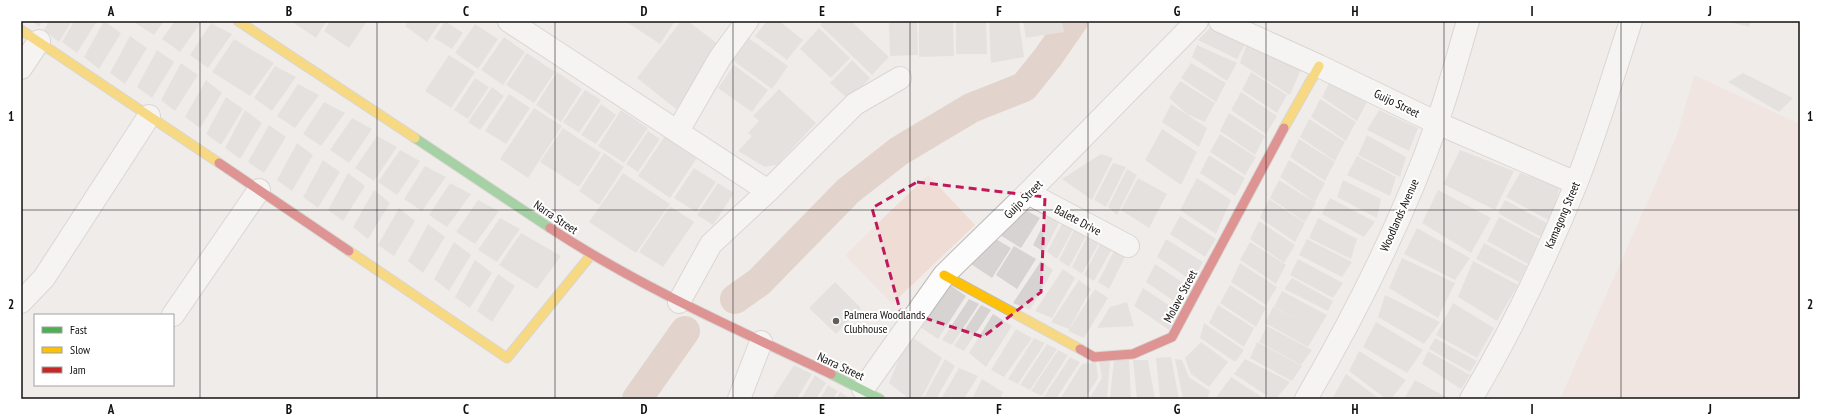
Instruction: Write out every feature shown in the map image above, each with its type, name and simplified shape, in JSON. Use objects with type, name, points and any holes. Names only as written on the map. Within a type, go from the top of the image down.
[{"type":"street","name":"Narra Street","points":[[238,21],[591,255],[679,302],[871,394]]},
{"type":"street","points":[[509,21],[768,191]]},
{"type":"street","points":[[678,131],[720,58],[748,21]]},
{"type":"street","name":"Guijo Street","points":[[871,394],[944,275],[1028,193],[1198,21]]},
{"type":"street","name":"Guijo Street","points":[[1220,21],[1320,66],[1437,123],[1576,183]]},
{"type":"street","name":"Woodlands Avenue","points":[[1306,399],[1337,346],[1403,210],[1437,123],[1468,21]]},
{"type":"street","name":"Kamagong Street","points":[[1471,399],[1493,362],[1538,273],[1576,183],[1631,21]]},
{"type":"street","points":[[21,68],[30,36],[507,358],[591,255]]},
{"type":"street","name":"Molave Street","points":[[944,275],[1094,357],[1133,354],[1172,338],[1252,186],[1320,66]]},
{"type":"street","points":[[679,302],[711,244],[768,191],[855,104],[900,78]]},
{"type":"street","points":[[21,302],[44,278],[149,116]]},
{"type":"street","points":[[174,314],[259,190]]},
{"type":"street","name":"Balete Drive","points":[[1028,193],[1128,246]]},
{"type":"street","points":[[739,399],[761,342]]},
{"type":"highlighted area","points":[[917,182],[1045,197],[1041,292],[983,337],[900,310],[872,208]]},
{"type":"shaded area","points":[[1694,75],[1800,124],[1800,399],[1560,399],[1677,135]]},
{"type":"shaded area","points":[[928,175],[975,225],[892,304],[845,255]]},
{"type":"building","points":[[32,21],[42,21],[39,27]]},
{"type":"building","points":[[49,21],[72,21],[59,42],[44,30]]},
{"type":"building","points":[[74,21],[97,21],[77,53],[62,42]]},
{"type":"building","points":[[104,21],[121,33],[99,69],[84,57]]},
{"type":"building","points":[[137,21],[164,21],[154,35],[135,23]]},
{"type":"building","points":[[175,21],[202,21],[180,52],[162,39]]},
{"type":"building","points":[[291,21],[327,21],[316,38]]},
{"type":"building","points":[[330,21],[367,21],[349,48],[324,31]]},
{"type":"building","points":[[408,21],[441,21],[427,42],[405,26]]},
{"type":"building","points":[[445,21],[463,33],[452,49],[434,38]]},
{"type":"building","points":[[625,21],[675,21],[660,44]]},
{"type":"building","points":[[681,21],[688,21],[723,48],[676,109],[637,78]]},
{"type":"building","points":[[767,21],[779,21],[803,40],[787,60],[755,36]]},
{"type":"building","points":[[823,21],[851,21],[889,57],[872,75],[820,25]]},
{"type":"building","points":[[889,21],[917,21],[918,55],[890,56]]},
{"type":"building","points":[[919,21],[953,21],[954,56],[919,57]]},
{"type":"building","points":[[956,21],[986,21],[987,54],[956,54]]},
{"type":"building","points":[[989,21],[1019,21],[1024,57],[991,63]]},
{"type":"building","points":[[1023,21],[1062,21],[1064,32],[1026,38]]},
{"type":"building","points":[[1726,21],[1751,21],[1749,27]]},
{"type":"building","points":[[211,23],[232,34],[208,68],[190,55]]},
{"type":"building","points":[[475,24],[498,39],[478,69],[455,53]]},
{"type":"building","points":[[819,28],[850,58],[831,78],[800,49]]},
{"type":"building","points":[[1210,28],[1247,41],[1237,59],[1198,40]]},
{"type":"building","points":[[130,36],[147,48],[125,84],[110,73]]},
{"type":"building","points":[[504,37],[525,52],[503,85],[481,70]]},
{"type":"building","points":[[747,37],[788,66],[772,89],[731,59]]},
{"type":"building","points":[[234,39],[274,63],[250,96],[212,72]]},
{"type":"building","points":[[1248,41],[1302,67],[1290,95],[1240,63]]},
{"type":"building","points":[[1197,45],[1237,63],[1227,81],[1192,57]]},
{"type":"building","points":[[157,50],[174,62],[152,98],[137,87]]},
{"type":"building","points":[[527,53],[555,72],[534,103],[506,85]]},
{"type":"building","points":[[449,55],[475,72],[451,108],[425,91]]},
{"type":"building","points":[[852,60],[870,78],[849,100],[830,83]]},
{"type":"building","points":[[181,63],[198,75],[175,111],[161,100]]},
{"type":"building","points":[[1191,63],[1226,83],[1216,102],[1181,78]]},
{"type":"building","points":[[734,65],[768,90],[752,112],[718,88]]},
{"type":"building","points":[[275,66],[296,77],[272,111],[254,98]]},
{"type":"building","points":[[557,72],[582,89],[561,122],[536,105]]},
{"type":"building","points":[[1251,72],[1287,95],[1277,113],[1242,90]]},
{"type":"building","points":[[1743,73],[1793,98],[1779,112],[1728,82]]},
{"type":"building","points":[[475,78],[489,87],[468,119],[454,110]]},
{"type":"building","points":[[1331,79],[1367,102],[1357,121],[1322,97]]},
{"type":"building","points":[[206,80],[222,93],[200,128],[185,117]]},
{"type":"building","points":[[1180,81],[1215,103],[1205,122],[1187,114],[1169,98]]},
{"type":"building","points":[[298,84],[319,95],[295,128],[277,116]]},
{"type":"building","points":[[492,87],[504,96],[480,130],[468,122]]},
{"type":"building","points":[[779,89],[816,123],[777,165],[765,167],[738,151],[752,136],[748,133],[759,121],[753,116]]},
{"type":"building","points":[[585,90],[601,100],[579,133],[563,122]]},
{"type":"building","points":[[1241,92],[1277,116],[1266,134],[1231,110]]},
{"type":"building","points":[[509,94],[530,108],[506,144],[485,131]]},
{"type":"building","points":[[226,97],[243,109],[221,145],[206,134]]},
{"type":"building","points":[[1320,99],[1356,122],[1346,141],[1311,117]]},
{"type":"building","points":[[324,102],[345,113],[321,146],[303,134]]},
{"type":"building","points":[[601,104],[616,115],[596,144],[581,135]]},
{"type":"building","points":[[1171,104],[1207,128],[1199,147],[1162,122]]},
{"type":"building","points":[[534,108],[562,126],[528,178],[500,159]]},
{"type":"building","points":[[245,110],[262,123],[240,159],[225,148]]},
{"type":"building","points":[[621,110],[648,128],[624,163],[598,146]]},
{"type":"building","points":[[1379,110],[1418,128],[1409,151],[1367,130]]},
{"type":"building","points":[[1229,113],[1265,136],[1255,155],[1220,131]]},
{"type":"building","points":[[352,118],[372,129],[349,163],[330,150]]},
{"type":"building","points":[[1309,119],[1345,142],[1335,161],[1300,137]]},
{"type":"building","points":[[269,125],[286,137],[264,173],[248,162]]},
{"type":"building","points":[[563,128],[601,153],[579,187],[540,162]]},
{"type":"building","points":[[1162,129],[1197,152],[1181,185],[1145,160]]},
{"type":"building","points":[[648,131],[660,139],[638,172],[626,164]]},
{"type":"building","points":[[1220,134],[1256,157],[1245,175],[1210,152]]},
{"type":"building","points":[[1367,135],[1406,157],[1400,177],[1358,155]]},
{"type":"building","points":[[377,136],[397,147],[374,181],[355,168]]},
{"type":"building","points":[[665,136],[697,158],[670,198],[638,176]]},
{"type":"building","points":[[1299,139],[1335,162],[1325,181],[1290,157]]},
{"type":"building","points":[[297,143],[313,155],[292,191],[277,180]]},
{"type":"building","points":[[400,150],[420,161],[397,195],[378,182]]},
{"type":"building","points":[[1460,150],[1514,171],[1495,210],[1443,184]]},
{"type":"building","points":[[604,153],[624,167],[599,205],[579,191]]},
{"type":"building","points":[[1101,154],[1113,158],[1092,200],[1062,179]]},
{"type":"building","points":[[1209,155],[1245,178],[1235,196],[1200,173]]},
{"type":"building","points":[[1357,156],[1396,177],[1390,196],[1347,175]]},
{"type":"building","points":[[323,160],[340,172],[318,208],[303,197]]},
{"type":"building","points":[[1289,160],[1325,183],[1315,202],[1280,177]]},
{"type":"building","points":[[1113,163],[1126,167],[1106,207],[1094,200]]},
{"type":"building","points":[[425,166],[446,177],[422,211],[404,199]]},
{"type":"building","points":[[694,168],[716,182],[696,212],[674,198]]},
{"type":"building","points":[[1127,169],[1137,175],[1117,215],[1108,207]]},
{"type":"building","points":[[348,173],[365,186],[343,221],[328,210]]},
{"type":"building","points":[[623,173],[670,204],[636,253],[589,222]]},
{"type":"building","points":[[1520,173],[1560,187],[1550,221],[1506,197]]},
{"type":"building","points":[[1138,178],[1167,194],[1149,228],[1121,210]]},
{"type":"building","points":[[1197,178],[1231,200],[1216,234],[1180,210]]},
{"type":"building","points":[[1279,180],[1316,203],[1305,222],[1270,198]]},
{"type":"building","points":[[1343,180],[1381,199],[1377,218],[1337,197]]},
{"type":"building","points":[[450,183],[471,194],[447,227],[429,215]]},
{"type":"building","points":[[718,183],[734,193],[713,225],[697,215]]},
{"type":"building","points":[[374,190],[390,203],[368,239],[353,227]]},
{"type":"building","points":[[1438,190],[1491,218],[1471,253],[1422,223]]},
{"type":"building","points":[[1330,198],[1375,222],[1364,237],[1322,214]]},
{"type":"building","points":[[1269,199],[1305,223],[1295,242],[1260,218]]},
{"type":"building","points":[[478,200],[499,211],[475,244],[456,232]]},
{"type":"building","points":[[1505,200],[1547,223],[1541,237],[1498,213]]},
{"type":"building","points":[[670,206],[694,222],[663,267],[639,252]]},
{"type":"building","points":[[1018,206],[1040,218],[1021,248],[1000,235]]},
{"type":"building","points":[[399,208],[415,221],[394,256],[378,245]]},
{"type":"building","points":[[1050,212],[1062,217],[1044,252],[1033,245]]},
{"type":"building","points":[[1180,216],[1216,239],[1205,257],[1170,234]]},
{"type":"building","points":[[1499,217],[1540,239],[1528,264],[1487,241]]},
{"type":"building","points":[[500,218],[520,229],[497,262],[478,250]]},
{"type":"building","points":[[1318,218],[1357,239],[1351,259],[1309,238]]},
{"type":"building","points":[[1064,220],[1076,224],[1057,259],[1047,252]]},
{"type":"building","points":[[1259,221],[1295,245],[1284,263],[1250,239]]},
{"type":"building","points":[[428,224],[445,237],[423,273],[408,261]]},
{"type":"building","points":[[1075,228],[1088,232],[1069,267],[1059,260]]},
{"type":"building","points":[[1417,228],[1470,258],[1455,280],[1404,254]]},
{"type":"building","points":[[521,233],[561,256],[537,289],[499,265]]},
{"type":"building","points":[[989,235],[1011,248],[992,278],[971,264]]},
{"type":"building","points":[[1088,235],[1101,239],[1082,274],[1072,267]]},
{"type":"building","points":[[1166,239],[1203,262],[1192,281],[1157,257]]},
{"type":"building","points":[[1307,239],[1352,262],[1342,277],[1299,255]]},
{"type":"building","points":[[454,242],[471,255],[449,291],[434,279]]},
{"type":"building","points":[[1101,242],[1113,247],[1094,281],[1084,275]]},
{"type":"building","points":[[1250,242],[1286,265],[1276,284],[1240,260]]},
{"type":"building","points":[[1484,243],[1527,266],[1519,282],[1476,259]]},
{"type":"building","points":[[1014,246],[1036,259],[1017,289],[996,275]]},
{"type":"building","points":[[1115,249],[1127,253],[1109,289],[1098,282]]},
{"type":"building","points":[[1402,258],[1455,283],[1438,318],[1389,288]]},
{"type":"building","points":[[1298,259],[1343,283],[1333,298],[1290,275]]},
{"type":"building","points":[[475,260],[492,273],[470,308],[455,297]]},
{"type":"building","points":[[1041,261],[1053,270],[1030,310],[1013,303]]},
{"type":"building","points":[[1473,261],[1518,285],[1497,321],[1458,297]]},
{"type":"building","points":[[1240,263],[1277,287],[1266,305],[1231,282]]},
{"type":"building","points":[[1155,264],[1191,288],[1181,306],[1146,282]]},
{"type":"building","points":[[1063,269],[1075,278],[1052,318],[1035,311]]},
{"type":"building","points":[[498,274],[515,286],[492,322],[477,311]]},
{"type":"building","points":[[1292,278],[1333,301],[1328,311],[1284,289]]},
{"type":"building","points":[[1079,280],[1091,289],[1069,329],[1051,322]]},
{"type":"building","name":"Palmera Woodlands Clubhouse","points":[[835,282],[861,308],[836,334],[809,308]]},
{"type":"building","points":[[947,283],[966,296],[938,339],[920,327]]},
{"type":"building","points":[[1230,285],[1266,308],[1256,327],[1220,303]]},
{"type":"building","points":[[1143,288],[1179,312],[1169,330],[1134,306]]},
{"type":"building","points":[[1095,289],[1108,298],[1084,338],[1068,331]]},
{"type":"building","points":[[1282,291],[1327,315],[1308,347],[1265,323],[1273,307],[1312,327],[1274,307]]},
{"type":"building","points":[[1385,295],[1440,322],[1424,344],[1378,317]]},
{"type":"building","points":[[969,299],[979,304],[952,345],[942,340]]},
{"type":"building","points":[[1127,302],[1134,326],[1097,328],[1110,307]]},
{"type":"building","points":[[1453,303],[1494,328],[1477,358],[1436,335]]},
{"type":"building","points":[[981,305],[991,310],[964,351],[954,346]]},
{"type":"building","points":[[1218,305],[1254,328],[1244,347],[1209,323]]},
{"type":"building","points":[[993,314],[1012,326],[986,367],[969,353]]},
{"type":"building","points":[[1376,322],[1423,350],[1407,373],[1363,347]]},
{"type":"building","points":[[1204,323],[1244,350],[1235,362],[1200,338]]},
{"type":"building","points":[[1267,326],[1312,350],[1301,365],[1259,342]]},
{"type":"building","points":[[1016,329],[1032,338],[1004,377],[991,370]]},
{"type":"building","points":[[909,335],[942,358],[921,399],[909,399],[889,383]]},
{"type":"building","points":[[1034,338],[1045,343],[1018,384],[1008,379]]},
{"type":"building","points":[[1435,338],[1477,361],[1470,372],[1429,349]]},
{"type":"building","points":[[1201,342],[1228,362],[1209,387],[1191,374],[1185,358]]},
{"type":"building","points":[[1257,342],[1302,366],[1292,381],[1250,358]]},
{"type":"building","points":[[1047,344],[1057,349],[1030,390],[1020,385]]},
{"type":"building","points":[[1058,350],[1068,355],[1042,396],[1031,391]]},
{"type":"building","points":[[1359,351],[1406,380],[1391,399],[1386,399],[1349,371]]},
{"type":"building","points":[[1428,351],[1470,375],[1461,389],[1422,364]]},
{"type":"building","points":[[1070,357],[1080,362],[1056,399],[1043,398]]},
{"type":"building","points":[[1129,357],[1131,399],[1110,399],[1114,359]]},
{"type":"building","points":[[1171,357],[1179,399],[1160,399],[1156,358]]},
{"type":"building","points":[[945,359],[955,366],[936,399],[923,399]]},
{"type":"building","points":[[1175,359],[1182,360],[1189,377],[1210,391],[1207,399],[1183,399]]},
{"type":"building","points":[[1245,359],[1290,382],[1276,399],[1272,399],[1234,374]]},
{"type":"building","points":[[1110,360],[1107,399],[1089,399],[1102,378],[1099,361]]},
{"type":"building","points":[[1133,360],[1148,360],[1155,399],[1137,399]]},
{"type":"building","points":[[1096,362],[1098,378],[1085,399],[1060,399],[1082,364]]},
{"type":"building","points":[[794,365],[812,374],[797,399],[772,399]]},
{"type":"building","points":[[959,368],[978,376],[964,399],[941,399]]},
{"type":"building","points":[[1346,374],[1380,399],[1332,399]]},
{"type":"building","points":[[815,375],[826,383],[816,399],[801,399]]},
{"type":"building","points":[[1231,377],[1265,399],[1215,399]]},
{"type":"building","points":[[982,379],[1003,392],[1000,399],[972,399]]},
{"type":"building","points":[[1415,380],[1450,399],[1404,399]]},
{"type":"building","points":[[828,385],[838,391],[833,399],[820,399]]},
{"type":"building","points":[[840,392],[850,398],[850,399],[836,399]]},
{"type":"waterway","points":[[735,299],[759,282],[848,191],[899,151],[971,108],[1024,87],[1048,57],[1073,21]]},
{"type":"waterway","points":[[637,399],[685,331]]},
{"type":"traffic: fast","points":[[415,138],[550,228]]},
{"type":"traffic: fast","points":[[831,374],[880,399]]},
{"type":"traffic: slow","points":[[238,21],[415,138]]},
{"type":"traffic: slow","points":[[21,30],[219,163]]},
{"type":"traffic: slow","points":[[1284,128],[1319,66]]},
{"type":"traffic: slow","points":[[349,251],[507,358],[591,255]]},
{"type":"traffic: slow","points":[[944,275],[1080,349]]},
{"type":"traffic: jam","points":[[1080,349],[1094,357],[1133,354],[1172,337],[1284,128]]},
{"type":"traffic: jam","points":[[219,163],[349,251]]},
{"type":"traffic: jam","points":[[550,228],[583,249],[653,288],[831,374]]},
{"type":"place","name":"Palmera Woodlands Clubhouse","points":[[836,321]]}]
